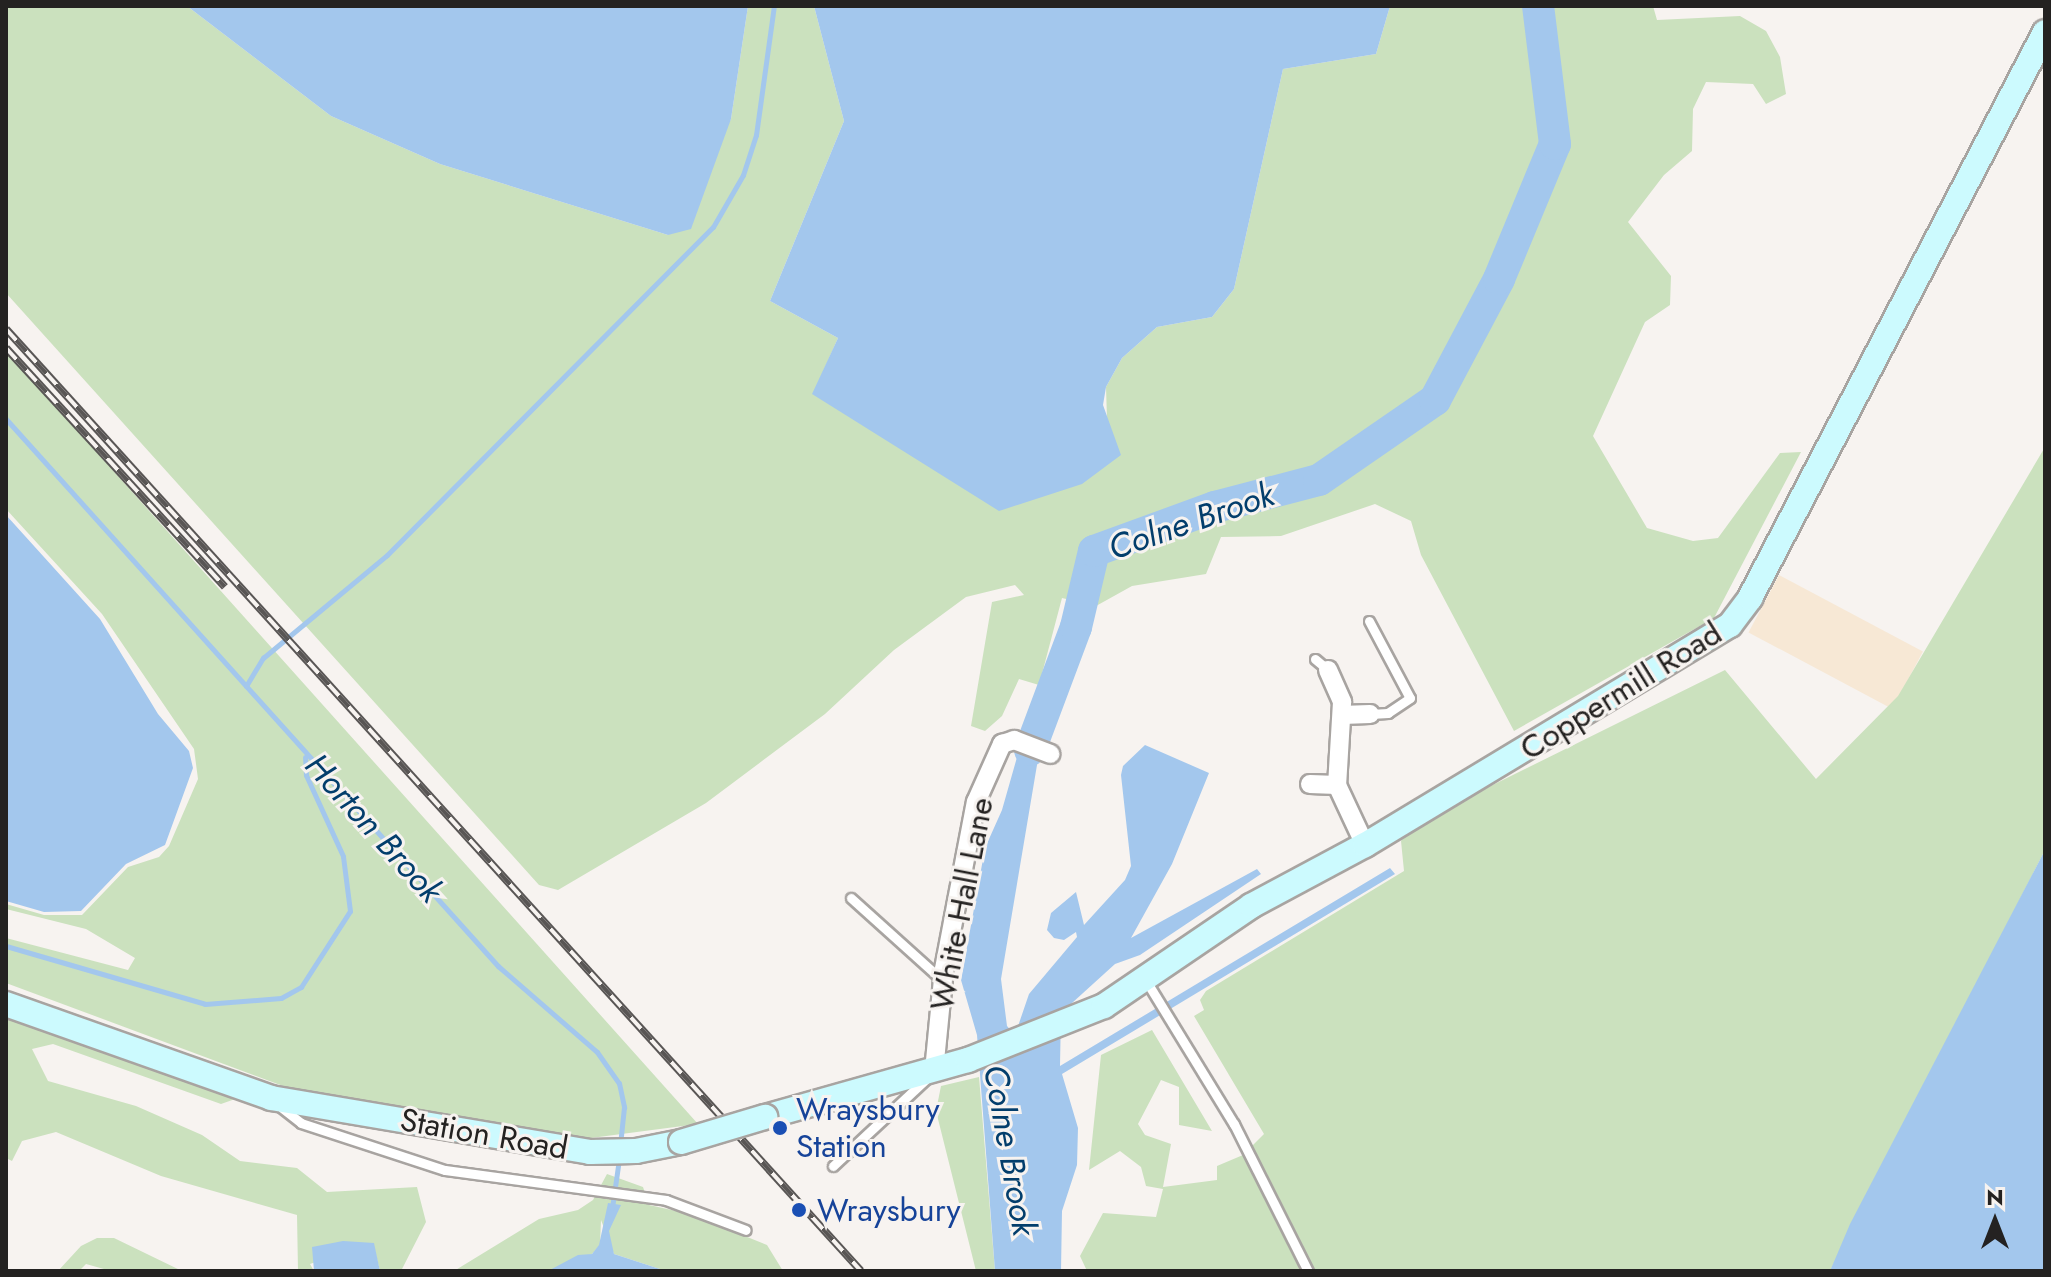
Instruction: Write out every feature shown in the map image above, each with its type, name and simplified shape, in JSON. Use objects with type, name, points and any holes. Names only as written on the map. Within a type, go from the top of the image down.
[{"type":"street","name":"Coppermill Road","points":[[968,1060],[1076,1020],[1145,979],[1251,906],[1365,845],[1730,625],[1750,598],[2045,32]]},
{"type":"street","points":[[1321,665],[1339,690],[1342,715],[1337,785],[1365,845]]},
{"type":"street","points":[[1342,715],[1370,714]]},
{"type":"street","name":"White Hall Lane","points":[[934,1071],[943,981],[976,802],[1002,744],[1014,740],[1050,754]]},
{"type":"street","points":[[1310,784],[1337,785]]},
{"type":"street","name":"Station Road","points":[[6,1004],[271,1098],[590,1152],[636,1151],[681,1142],[968,1060]]},
{"type":"lane","points":[[1369,621],[1410,698],[1388,713],[1370,714]]},
{"type":"lane","points":[[851,898],[943,981]]},
{"type":"lane","points":[[1145,979],[1260,1170],[1308,1271]]},
{"type":"lane","points":[[833,1166],[934,1071]]},
{"type":"lane","points":[[271,1098],[301,1123],[445,1170],[666,1200],[746,1230]]},
{"type":"shaded area","points":[[1779,575],[1923,652],[1892,709],[1748,632]]},
{"type":"green space","points":[[6,6],[187,6],[331,116],[440,164],[668,235],[731,119],[748,6],[814,6],[844,121],[770,301],[838,338],[813,394],[1107,419],[1106,387],[1122,358],[1157,327],[1212,317],[1234,289],[1283,69],[1376,54],[1390,6],[1653,6],[1657,20],[1740,16],[1766,31],[1780,57],[1786,94],[1766,104],[1753,84],[1706,82],[1693,109],[1692,151],[1664,175],[1628,222],[1671,276],[1670,305],[1645,322],[1593,436],[1647,528],[1693,541],[1718,538],[1780,453],[1801,452],[1714,618],[1514,731],[1421,555],[1411,521],[1375,504],[1281,536],[1221,537],[1206,574],[1132,586],[1096,606],[1062,598],[1039,685],[1019,679],[1002,716],[985,731],[971,726],[992,602],[1024,595],[1015,585],[966,597],[894,650],[825,714],[706,803],[558,890],[539,885],[6,293]]},
{"type":"green space","points":[[6,351],[698,1124],[591,1138],[588,1143],[329,1103],[6,983],[6,938],[128,970],[135,958],[86,929],[6,909],[6,904],[44,915],[82,915],[128,867],[159,857],[169,846],[198,779],[194,749],[102,614],[6,509]]},
{"type":"green space","points":[[2045,447],[2045,850],[1830,1271],[1087,1271],[1080,1256],[1103,1213],[1156,1217],[1163,1189],[1146,1186],[1141,1167],[1120,1151],[1089,1170],[1101,1055],[1152,1030],[1212,1131],[1179,1125],[1179,1087],[1161,1080],[1138,1124],[1145,1135],[1171,1144],[1163,1187],[1217,1180],[1217,1166],[1243,1155],[1264,1134],[1194,1016],[1204,1010],[1200,1000],[1206,991],[1404,871],[1401,841],[1414,824],[1725,670],[1816,779],[1898,696]]},
{"type":"green space","points":[[6,1018],[51,1028],[134,1063],[217,1085],[238,1098],[221,1104],[53,1044],[32,1049],[48,1081],[136,1106],[202,1135],[240,1161],[297,1168],[327,1192],[417,1187],[426,1222],[401,1271],[380,1271],[373,1243],[310,1264],[314,1271],[298,1271],[297,1215],[161,1176],[56,1132],[22,1141],[12,1161],[6,1158]]},
{"type":"green space","points":[[979,1077],[995,1271],[976,1271],[936,1111],[941,1086]]},
{"type":"green space","points":[[607,1174],[643,1187],[649,1205],[690,1214],[767,1245],[783,1271],[666,1271],[614,1254],[601,1220],[600,1245],[592,1254],[548,1271],[454,1271],[539,1219],[578,1210],[593,1200]]},
{"type":"green space","points":[[97,1238],[114,1238],[182,1271],[111,1271],[86,1264],[79,1271],[58,1271],[81,1246]]},
{"type":"water","points":[[187,6],[748,6],[731,119],[691,229],[668,235],[440,164],[331,116]]},
{"type":"water","points":[[814,6],[1390,6],[1376,54],[1283,69],[1234,289],[1212,317],[1157,327],[1122,358],[1106,387],[1103,405],[1121,455],[1082,484],[999,511],[812,394],[838,338],[770,301],[844,121]]},
{"type":"water","points":[[6,515],[100,619],[158,714],[189,751],[193,768],[165,845],[126,864],[81,911],[44,912],[6,901]]},
{"type":"water","points":[[1031,708],[1054,711],[1037,765],[1001,979],[1007,1026],[1015,1035],[1029,994],[1077,937],[1076,932],[1064,940],[1054,938],[1047,930],[1051,913],[1076,892],[1084,925],[1125,880],[1131,866],[1121,775],[1123,766],[1145,745],[1209,773],[1172,864],[1131,938],[1257,869],[1261,874],[1140,955],[1115,964],[1061,1013],[1060,1066],[1390,868],[1395,874],[1062,1074],[1078,1128],[1077,1165],[1062,1211],[1061,1271],[995,1271],[977,1035],[961,980],[985,848],[1002,810]]},
{"type":"water","points":[[2045,850],[2045,1271],[1830,1271],[1850,1224]]},
{"type":"water","points":[[608,1203],[621,1205],[609,1231],[614,1254],[666,1271],[548,1271],[578,1255],[592,1254],[599,1245]]},
{"type":"water","points":[[343,1241],[374,1243],[380,1271],[314,1271],[312,1247]]},
{"type":"waterway","points":[[246,686],[263,658],[387,555],[713,227],[743,175],[756,135],[774,6]]},
{"type":"waterway","name":"Colne Brook","points":[[1030,750],[1076,627],[1094,551],[1215,507],[1319,480],[1435,400],[1499,279],[1555,144],[1538,6]]},
{"type":"waterway","name":"Horton Brook","points":[[6,419],[498,966],[597,1052],[619,1083],[624,1107],[620,1145]]},
{"type":"waterway","points":[[6,946],[205,1004],[281,998],[301,987],[350,911],[343,856],[306,775],[305,757]]},
{"type":"waterway","name":"Horton Brook","points":[[612,1208],[619,1159]]},
{"type":"railway","points":[[6,329],[861,1271]]},
{"type":"railway","points":[[6,348],[225,587]]},
{"type":"place","name":"Wraysbury Station","points":[[780,1128]]},
{"type":"place","name":"Wraysbury","points":[[799,1210]]}]
